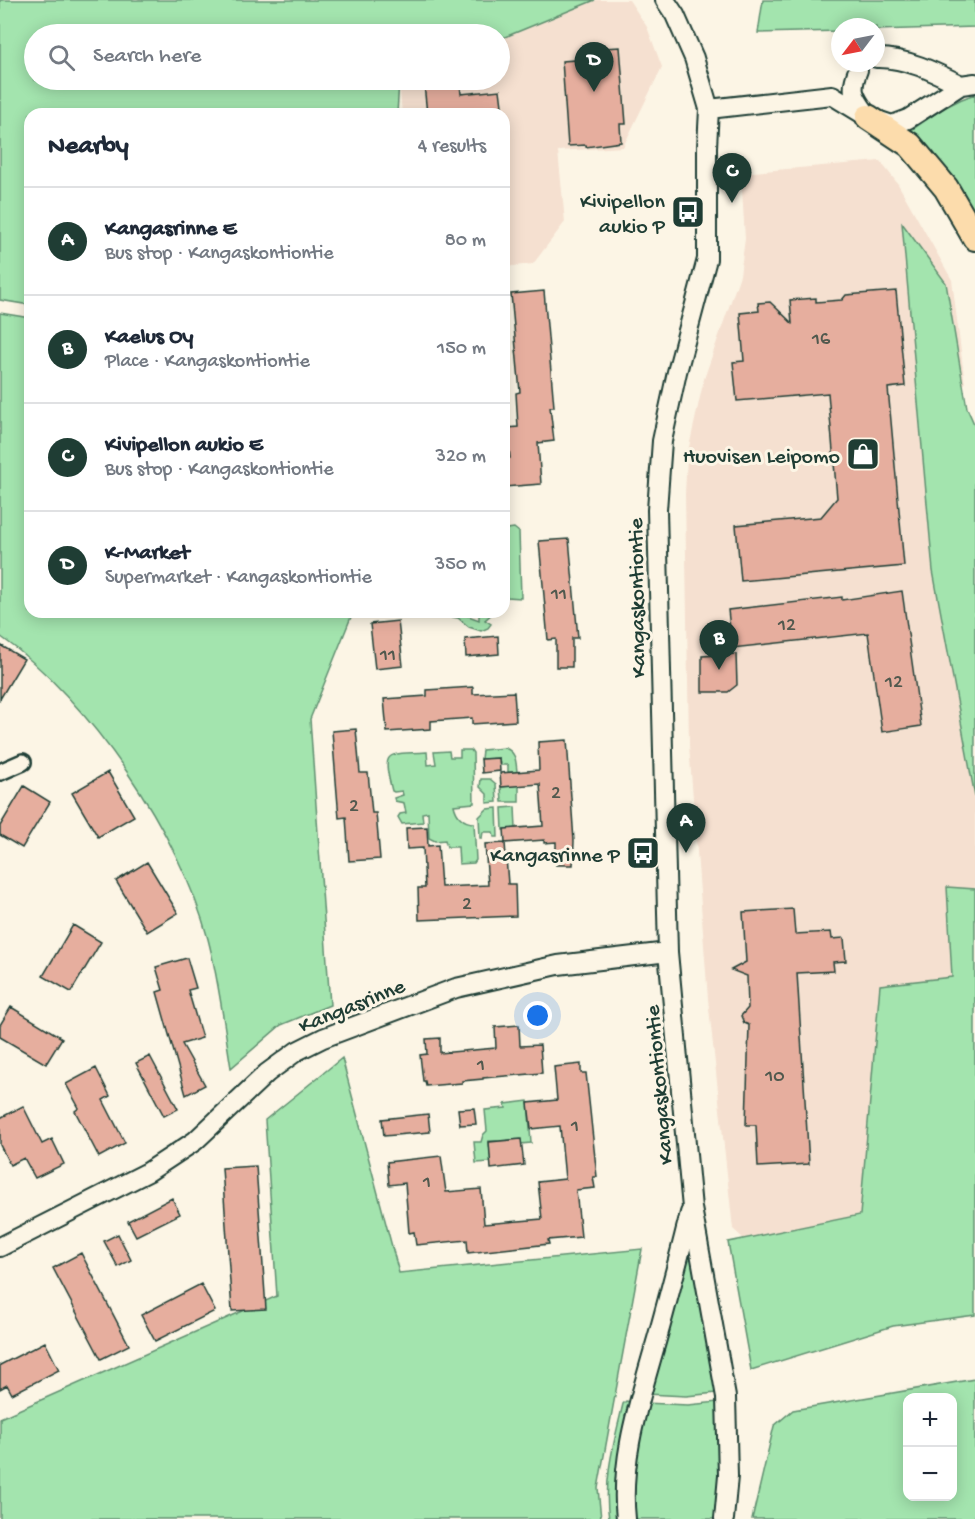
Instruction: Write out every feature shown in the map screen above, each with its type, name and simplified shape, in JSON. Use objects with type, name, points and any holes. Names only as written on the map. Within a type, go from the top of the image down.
[{"type":"highway","points":[[868,117],[910,145],[946,188],[975,238]]},
{"type":"street","name":"Kangaskontiontie","points":[[665,0],[675,15],[694,58],[709,109],[707,259],[677,372],[662,441],[657,488],[668,952],[692,1208],[726,1398],[728,1476],[724,1519]]},
{"type":"street","points":[[885,57],[892,57],[968,84]]},
{"type":"street","points":[[709,109],[832,95],[857,72]]},
{"type":"street","points":[[859,72],[853,82],[854,96],[868,117]]},
{"type":"street","points":[[832,95],[868,117],[892,124],[908,119],[968,84]]},
{"type":"street","points":[[0,772],[23,762]]},
{"type":"street","name":"Kangasrinne","points":[[0,1247],[148,1172],[195,1141],[267,1073],[297,1051],[323,1038],[456,988],[558,965],[668,952]]},
{"type":"street","name":"Kangaskontiontie","points":[[626,1519],[624,1475],[639,1397],[692,1208]]},
{"type":"shaded area","points":[[595,0],[629,0],[647,27],[662,67],[623,147],[558,151],[565,222],[533,264],[510,266],[510,108],[401,108],[400,90],[510,90],[510,35]]},
{"type":"shaded area","points":[[880,161],[898,184],[952,280],[965,384],[916,389],[933,571],[975,797],[975,889],[947,887],[952,977],[880,985],[860,1215],[744,1239],[733,1229],[708,999],[689,745],[685,494],[687,456],[704,379],[740,275],[745,239],[741,173]]},
{"type":"green space","points":[[0,0],[595,0],[510,35],[510,24],[24,24],[24,90],[398,90],[397,108],[24,108],[24,304],[0,300]]},
{"type":"green space","points":[[763,0],[975,0],[975,27],[885,30],[885,18],[831,18],[831,31],[758,33]]},
{"type":"green space","points":[[975,94],[975,223],[907,133],[948,106]]},
{"type":"green space","points":[[902,223],[946,283],[967,408],[975,426],[975,797],[933,571]]},
{"type":"green space","points":[[0,313],[24,317],[24,618],[351,618],[310,719],[330,1005],[281,1025],[231,1068],[208,939],[195,898],[176,856],[127,772],[98,732],[66,695],[33,663],[0,636]]},
{"type":"green space","points":[[514,528],[519,532],[521,598],[510,597],[510,529]]},
{"type":"green space","points":[[458,618],[479,620],[479,618],[487,618],[485,620],[491,624],[481,631],[469,627]]},
{"type":"green space","points":[[505,748],[513,754],[517,772],[508,772],[508,765],[500,765],[499,758],[481,759],[482,750]]},
{"type":"green space","points":[[460,750],[471,750],[473,753],[474,803],[454,805],[461,818],[474,823],[476,860],[474,863],[459,864],[458,847],[447,847],[445,840],[435,841],[429,838],[428,812],[422,813],[423,822],[402,824],[398,817],[406,813],[404,803],[395,801],[394,798],[403,795],[402,791],[392,791],[387,767],[390,756],[395,754],[427,752],[428,765],[436,764],[434,752],[449,751],[450,757],[460,757]]},
{"type":"green space","points":[[481,779],[490,779],[496,784],[497,802],[487,803],[487,794],[480,787]]},
{"type":"green space","points":[[519,785],[519,802],[502,802],[501,787]]},
{"type":"green space","points":[[515,807],[516,829],[503,830],[502,808]]},
{"type":"green space","points":[[497,808],[498,837],[494,837],[493,832],[483,832],[480,838],[479,817],[487,809]]},
{"type":"green space","points":[[947,887],[975,889],[975,1315],[893,1326],[751,1370],[728,1242],[860,1215],[880,985],[952,977]]},
{"type":"green space","points":[[342,1058],[399,1273],[642,1249],[598,1488],[601,1519],[0,1519],[0,1418],[277,1296],[265,1120]]},
{"type":"green space","points":[[528,1101],[531,1143],[509,1145],[489,1141],[491,1162],[476,1163],[474,1142],[481,1142],[487,1131],[485,1110],[506,1108],[505,1104]]},
{"type":"green space","points":[[690,1232],[716,1393],[686,1396],[647,1394]]},
{"type":"green space","points":[[975,1379],[975,1519],[752,1519],[774,1426],[793,1410]]},
{"type":"green space","points":[[626,1401],[634,1403],[619,1519],[609,1519],[607,1490],[610,1461],[623,1404]]},
{"type":"green space","points":[[718,1402],[722,1426],[717,1519],[632,1519],[630,1497],[644,1403],[688,1405]]},
{"type":"building","points":[[620,47],[626,124],[620,124],[621,142],[586,147],[586,145],[568,146],[562,61],[589,59],[588,49]]},
{"type":"building","points":[[425,90],[461,90],[461,94],[500,90],[502,108],[426,108]]},
{"type":"building","points":[[544,291],[554,407],[550,407],[554,441],[538,443],[541,484],[510,487],[510,428],[518,427],[516,393],[520,392],[511,294]]},
{"type":"building","points":[[896,291],[905,386],[888,388],[904,566],[741,581],[736,525],[821,517],[837,498],[828,393],[737,401],[733,362],[744,361],[740,313],[759,311],[758,303],[770,302],[792,323],[790,300],[816,298],[816,302],[842,300],[846,295]]},
{"type":"building","points":[[569,539],[578,638],[572,638],[572,667],[556,667],[556,639],[548,640],[539,541]]},
{"type":"building","points":[[902,591],[921,726],[882,732],[868,633],[732,648],[728,610],[842,597],[842,600]]},
{"type":"building","points":[[398,621],[403,666],[375,669],[370,624]]},
{"type":"building","points":[[498,636],[499,654],[466,657],[465,639]]},
{"type":"building","points":[[0,645],[24,659],[0,699]]},
{"type":"building","points":[[736,654],[737,685],[728,692],[702,692],[702,656]]},
{"type":"building","points":[[473,687],[473,694],[514,692],[516,721],[472,724],[472,718],[431,721],[431,729],[387,732],[384,699],[427,696],[427,690]]},
{"type":"building","points":[[356,729],[360,773],[368,773],[372,813],[376,813],[380,859],[349,861],[346,817],[339,818],[332,731]]},
{"type":"building","points":[[567,740],[574,841],[573,865],[556,865],[556,842],[544,843],[544,840],[505,843],[504,829],[543,826],[540,784],[501,787],[500,773],[539,770],[538,742]]},
{"type":"building","points":[[499,758],[500,771],[482,773],[481,759]]},
{"type":"building","points":[[108,772],[134,816],[98,837],[72,793]]},
{"type":"building","points":[[24,786],[50,802],[22,848],[0,835],[0,826]]},
{"type":"building","points":[[427,827],[428,846],[438,845],[441,887],[488,885],[485,844],[505,843],[508,884],[515,884],[516,916],[419,920],[418,888],[425,888],[423,848],[407,849],[406,828]]},
{"type":"building","points":[[147,862],[178,913],[147,932],[116,881]]},
{"type":"building","points":[[793,909],[795,934],[831,932],[832,939],[844,938],[846,961],[833,962],[834,971],[797,973],[809,1164],[758,1167],[756,1125],[746,1125],[749,1025],[744,1023],[741,1016],[748,1008],[747,976],[731,970],[746,962],[743,912]]},
{"type":"building","points":[[73,925],[101,942],[71,992],[43,976]]},
{"type":"building","points":[[187,958],[196,988],[188,990],[202,1038],[182,1044],[205,1085],[186,1095],[157,992],[163,990],[156,967]]},
{"type":"building","points":[[11,1007],[62,1038],[46,1064],[0,1037],[0,1025]]},
{"type":"building","points":[[519,1025],[520,1046],[540,1045],[542,1073],[426,1086],[423,1081],[420,1055],[427,1054],[426,1039],[440,1038],[440,1053],[496,1048],[495,1027]]},
{"type":"building","points":[[150,1056],[178,1109],[164,1116],[136,1063]]},
{"type":"building","points":[[581,1064],[581,1073],[586,1073],[597,1177],[593,1177],[595,1188],[576,1190],[581,1237],[548,1240],[549,1244],[468,1253],[467,1240],[416,1245],[414,1232],[409,1233],[405,1183],[389,1185],[387,1162],[441,1156],[446,1192],[481,1189],[484,1224],[542,1219],[538,1182],[565,1179],[560,1126],[531,1129],[528,1103],[557,1100],[554,1067]]},
{"type":"building","points":[[96,1068],[110,1096],[103,1100],[125,1143],[99,1157],[75,1111],[79,1108],[66,1084]]},
{"type":"building","points":[[23,1106],[42,1144],[52,1139],[64,1164],[35,1178],[24,1158],[10,1165],[0,1145],[0,1118]]},
{"type":"building","points":[[474,1108],[476,1124],[460,1125],[458,1109]]},
{"type":"building","points":[[428,1114],[430,1132],[384,1136],[382,1119]]},
{"type":"building","points":[[521,1139],[524,1165],[491,1169],[489,1142]]},
{"type":"building","points":[[256,1166],[266,1309],[232,1311],[222,1168]]},
{"type":"building","points":[[172,1198],[180,1214],[136,1236],[128,1221]]},
{"type":"building","points":[[118,1234],[131,1260],[118,1267],[104,1241]]},
{"type":"building","points":[[81,1253],[129,1345],[101,1359],[53,1268]]},
{"type":"building","points":[[201,1284],[215,1311],[155,1341],[141,1315]]},
{"type":"building","points":[[45,1342],[59,1370],[12,1394],[7,1385],[0,1389],[0,1365]]},
{"type":"place","name":"K-Market","points":[[594,92]]},
{"type":"place","name":"Kivipellon aukio E","points":[[732,203]]},
{"type":"place","name":"Kivipellon aukio P","points":[[688,212]]},
{"type":"place","name":"Huovisen Leipomo","points":[[863,454]]},
{"type":"place","name":"Kaelus Oy","points":[[719,670]]},
{"type":"place","name":"Kangasrinne P","points":[[643,853]]},
{"type":"place","name":"Kangasrinne E","points":[[686,853]]}]
